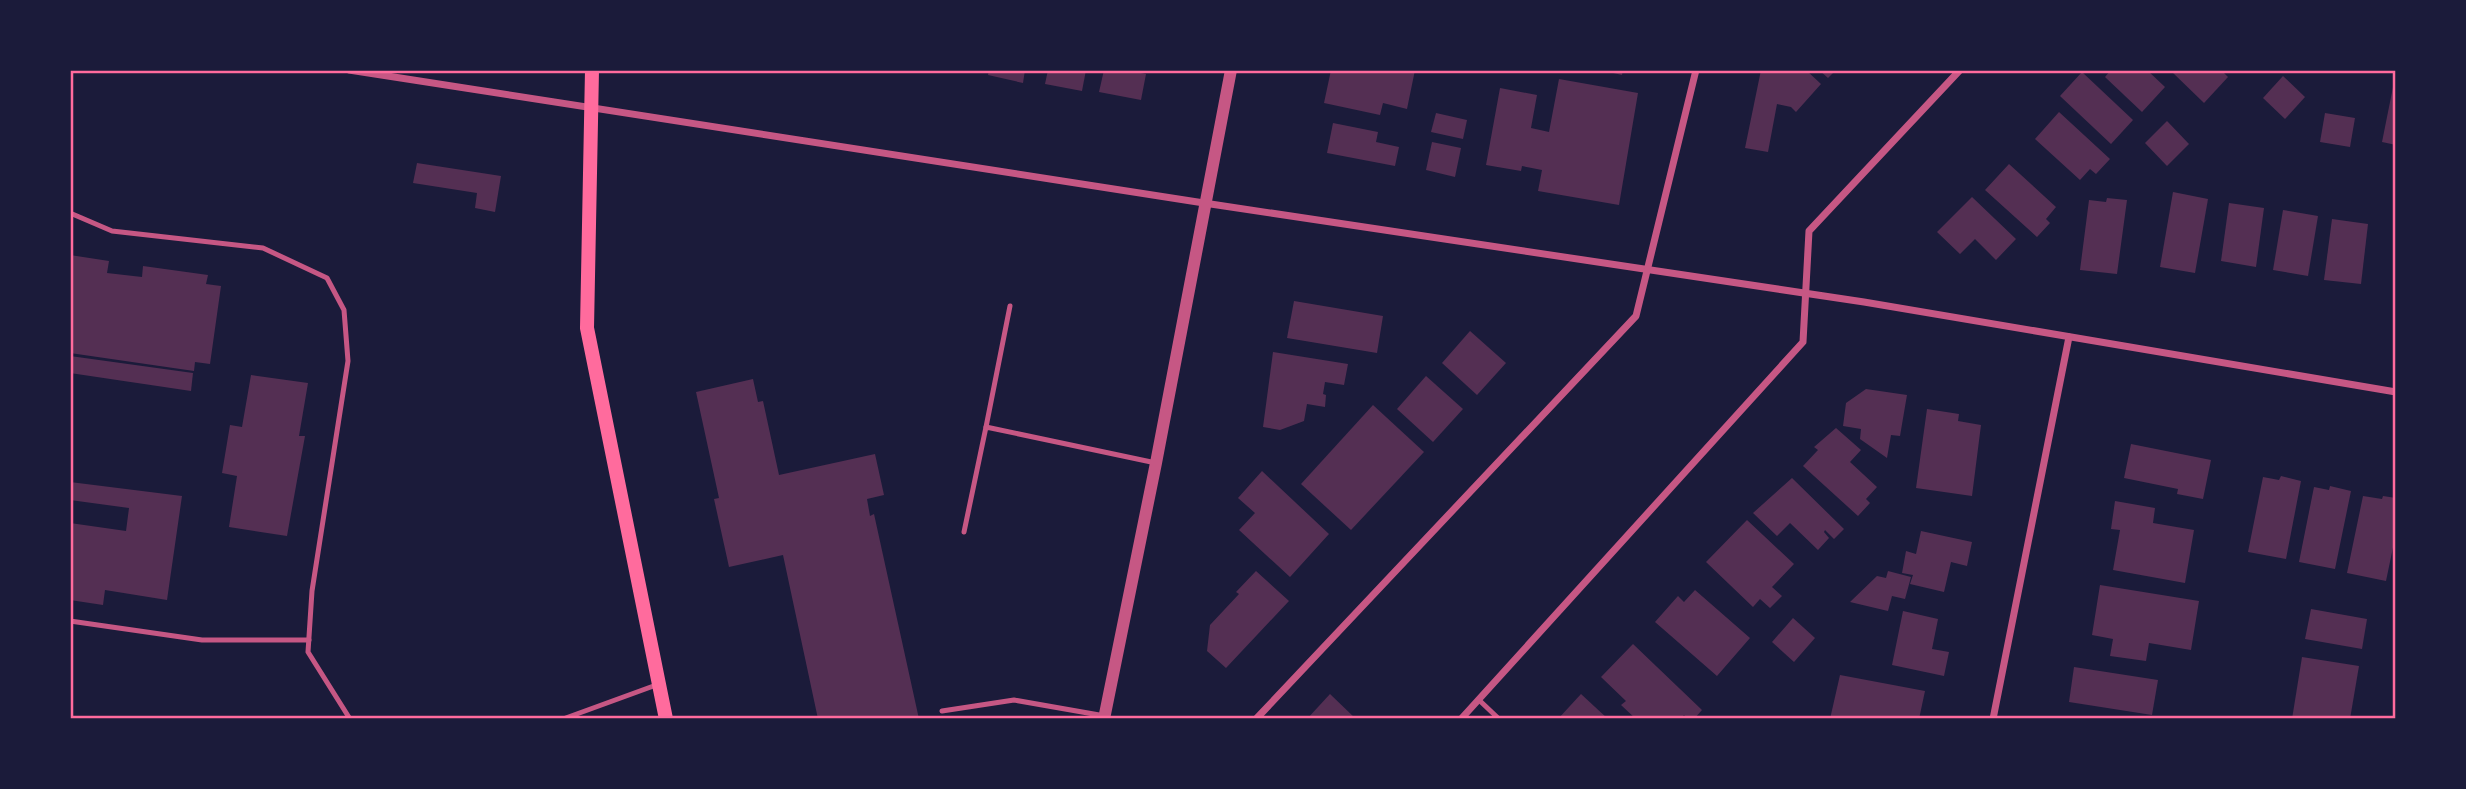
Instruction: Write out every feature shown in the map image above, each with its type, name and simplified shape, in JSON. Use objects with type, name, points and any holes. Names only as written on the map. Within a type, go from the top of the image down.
[{"type":"main road","points":[[592,70],[587,328],[666,719]]},
{"type":"street","points":[[349,70],[1805,294],[2396,392]]},
{"type":"street","points":[[1105,718],[1231,70]]},
{"type":"street","points":[[1256,719],[1636,316],[1665,187],[1696,70]]},
{"type":"street","points":[[1461,719],[1803,342],[1809,231],[1960,70]]},
{"type":"street","points":[[1993,719],[2069,337]]},
{"type":"lane","points":[[70,213],[112,231],[263,248],[327,278],[344,310],[348,360],[318,551],[308,652],[350,719]]},
{"type":"lane","points":[[964,532],[1010,306]]},
{"type":"lane","points":[[986,427],[1156,463]]},
{"type":"lane","points":[[70,621],[202,640],[309,640]]},
{"type":"lane","points":[[563,719],[659,684]]},
{"type":"lane","points":[[942,711],[1014,700],[1105,718]]},
{"type":"lane","points":[[1479,700],[1499,719]]},
{"type":"building","points":[[989,70],[1025,70],[1023,83],[988,75]]},
{"type":"building","points":[[1048,70],[1086,70],[1082,91],[1045,84]]},
{"type":"building","points":[[1104,70],[1142,70],[1141,73],[1146,74],[1141,100],[1099,92]]},
{"type":"building","points":[[1331,70],[1415,70],[1407,109],[1383,103],[1380,115],[1324,103]]},
{"type":"building","points":[[1600,70],[1623,70],[1622,75]]},
{"type":"building","points":[[1761,70],[1806,70],[1821,84],[1796,112],[1791,107],[1777,104],[1768,152],[1745,148]]},
{"type":"building","points":[[1819,70],[1836,70],[1828,78]]},
{"type":"building","points":[[2111,70],[2147,70],[2165,87],[2142,112],[2105,77]]},
{"type":"building","points":[[2170,70],[2221,70],[2228,77],[2204,103]]},
{"type":"building","points":[[2082,72],[2133,120],[2111,144],[2060,96]]},
{"type":"building","points":[[2283,76],[2305,97],[2285,119],[2263,98]]},
{"type":"building","points":[[1559,79],[1638,93],[1619,205],[1538,191],[1542,170],[1522,166],[1521,171],[1486,165],[1500,88],[1537,95],[1531,128],[1549,132]]},
{"type":"building","points":[[2393,87],[2396,88],[2396,145],[2382,142]]},
{"type":"building","points":[[2059,112],[2110,159],[2096,174],[2090,169],[2080,180],[2035,139]]},
{"type":"building","points":[[1436,113],[1467,120],[1463,139],[1431,132]]},
{"type":"building","points":[[2325,113],[2355,118],[2350,147],[2320,142]]},
{"type":"building","points":[[2167,121],[2189,144],[2167,166],[2145,143]]},
{"type":"building","points":[[1333,123],[1378,132],[1376,142],[1399,147],[1395,166],[1327,153]]},
{"type":"building","points":[[1432,142],[1461,148],[1455,177],[1426,170]]},
{"type":"building","points":[[417,163],[501,176],[495,212],[475,208],[477,193],[413,183]]},
{"type":"building","points":[[2009,164],[2056,207],[2046,219],[2050,223],[2037,237],[1985,190]]},
{"type":"building","points":[[2173,192],[2208,199],[2195,273],[2160,267]]},
{"type":"building","points":[[1972,197],[2016,239],[1996,260],[1975,239],[1960,254],[1937,232]]},
{"type":"building","points":[[2107,198],[2127,200],[2117,274],[2080,270],[2089,200],[2106,202]]},
{"type":"building","points":[[2229,203],[2264,208],[2256,267],[2221,261]]},
{"type":"building","points":[[2283,210],[2318,216],[2308,276],[2273,270]]},
{"type":"building","points":[[2332,219],[2368,224],[2361,284],[2324,280]]},
{"type":"building","points":[[70,255],[109,261],[107,273],[142,277],[143,266],[208,275],[206,284],[221,286],[210,364],[195,362],[194,371],[70,353]]},
{"type":"building","points":[[1294,301],[1383,316],[1377,353],[1287,338]]},
{"type":"building","points":[[1470,331],[1506,363],[1477,395],[1442,363]]},
{"type":"building","points":[[1273,352],[1348,364],[1344,385],[1325,382],[1325,407],[1307,404],[1304,421],[1280,430],[1263,427]]},
{"type":"building","points":[[70,356],[193,373],[191,391],[70,373]]},
{"type":"building","points":[[251,375],[308,383],[299,436],[305,436],[287,536],[229,527],[237,476],[222,473],[230,425],[242,427]]},
{"type":"building","points":[[1426,376],[1463,409],[1433,442],[1397,409]]},
{"type":"building","points":[[753,379],[758,402],[763,401],[779,475],[875,454],[884,495],[867,499],[870,516],[874,514],[919,719],[818,719],[783,555],[729,567],[714,499],[719,498],[696,392]]},
{"type":"building","points":[[1866,389],[1907,395],[1900,436],[1891,435],[1887,458],[1860,439],[1861,429],[1843,426],[1846,403]]},
{"type":"building","points":[[1373,405],[1424,452],[1351,530],[1301,484]]},
{"type":"building","points":[[1927,409],[1959,414],[1958,421],[1981,425],[1972,496],[1916,488]]},
{"type":"building","points":[[1836,428],[1861,450],[1850,462],[1877,487],[1866,499],[1870,503],[1858,516],[1803,466],[1818,450],[1814,447]]},
{"type":"building","points":[[2131,444],[2211,460],[2203,499],[2177,494],[2178,489],[2124,478]]},
{"type":"building","points":[[1262,471],[1329,534],[1290,577],[1239,530],[1255,513],[1238,498]]},
{"type":"building","points":[[2281,476],[2301,481],[2286,559],[2248,552],[2263,477],[2279,480]]},
{"type":"building","points":[[1792,478],[1844,529],[1834,539],[1825,530],[1829,538],[1818,550],[1790,523],[1777,536],[1753,513]]},
{"type":"building","points":[[70,482],[182,496],[167,600],[105,590],[103,605],[70,600],[70,523],[126,531],[129,508],[70,500]]},
{"type":"building","points":[[2330,486],[2351,491],[2335,569],[2299,562],[2314,487],[2329,490]]},
{"type":"building","points":[[2363,496],[2396,498],[2396,533],[2386,581],[2347,573]]},
{"type":"building","points":[[2115,501],[2155,508],[2153,523],[2194,530],[2185,583],[2113,570],[2120,530],[2111,529]]},
{"type":"building","points":[[1747,520],[1794,564],[1772,587],[1782,596],[1770,608],[1760,599],[1753,607],[1706,562]]},
{"type":"building","points":[[1921,531],[1972,542],[1967,566],[1951,562],[1944,592],[1910,584],[1913,575],[1902,573],[1906,551],[1916,554]]},
{"type":"building","points":[[1256,571],[1289,601],[1226,668],[1207,651],[1210,625]]},
{"type":"building","points":[[1888,571],[1911,577],[1905,599],[1892,596],[1888,611],[1850,602],[1877,576],[1886,578]]},
{"type":"building","points":[[2100,585],[2199,601],[2191,650],[2149,643],[2146,661],[2110,656],[2113,639],[2092,635]]},
{"type":"building","points":[[1695,590],[1750,638],[1717,676],[1655,622],[1678,596],[1684,602]]},
{"type":"building","points":[[2311,609],[2367,619],[2362,649],[2305,639]]},
{"type":"building","points":[[1903,611],[1938,619],[1932,649],[1949,652],[1944,676],[1892,665]]},
{"type":"building","points":[[1793,618],[1815,638],[1794,662],[1772,642]]},
{"type":"building","points":[[1633,644],[1702,710],[1694,719],[1688,719],[1684,715],[1680,719],[1636,719],[1621,705],[1626,701],[1601,677]]},
{"type":"building","points":[[2302,657],[2359,666],[2350,719],[2292,719]]},
{"type":"building","points":[[2074,667],[2158,680],[2152,715],[2069,702]]},
{"type":"building","points":[[1840,675],[1925,691],[1919,719],[1830,719]]},
{"type":"building","points":[[1330,694],[1356,719],[1307,719]]},
{"type":"building","points":[[1581,694],[1608,719],[1558,719]]}]
